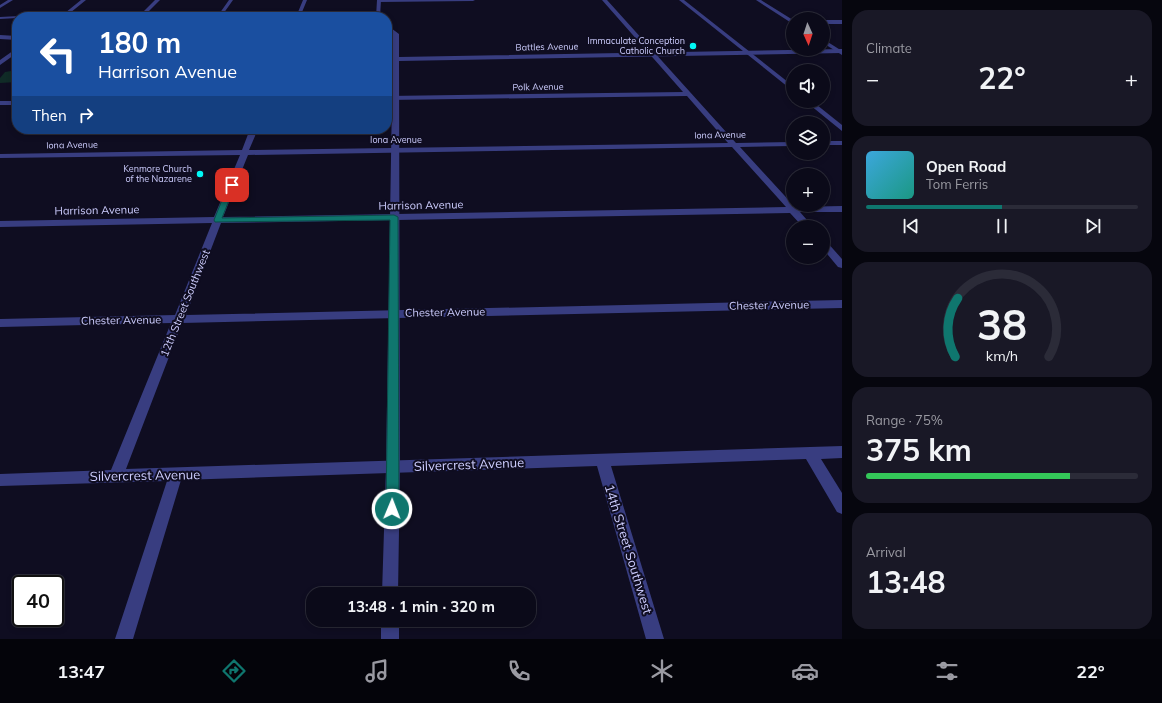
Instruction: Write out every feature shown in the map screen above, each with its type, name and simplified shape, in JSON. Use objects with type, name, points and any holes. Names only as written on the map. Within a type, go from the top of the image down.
[{"type":"street","points":[[0,7],[11,0]]},
{"type":"street","points":[[68,12],[84,0]]},
{"type":"street","points":[[145,12],[158,0]]},
{"type":"street","points":[[223,12],[231,0]]},
{"type":"street","points":[[300,12],[305,0]]},
{"type":"street","points":[[378,12],[379,0],[473,0]]},
{"type":"street","points":[[604,0],[786,201]]},
{"type":"street","points":[[682,0],[786,84]]},
{"type":"street","points":[[758,0],[786,18]]},
{"type":"street","points":[[0,18],[12,18]]},
{"type":"street","points":[[830,22],[842,22]]},
{"type":"street","points":[[392,31],[396,34],[392,88]]},
{"type":"street","points":[[0,37],[12,38]]},
{"type":"street","points":[[830,45],[841,52]]},
{"type":"street","name":"Battles Avenue","points":[[395,58],[841,52]]},
{"type":"street","points":[[0,62],[12,54]]},
{"type":"street","name":"Polk Avenue","points":[[392,98],[689,94]]},
{"type":"street","points":[[0,103],[12,103]]},
{"type":"street","points":[[816,108],[842,129]]},
{"type":"street","points":[[390,587],[393,467],[395,150],[392,111]]},
{"type":"street","name":"12th Street Southwest","points":[[116,476],[252,134]]},
{"type":"street","points":[[830,143],[842,143]]},
{"type":"street","name":"Iona Avenue","points":[[0,156],[786,144]]},
{"type":"street","name":"Harrison Avenue","points":[[0,224],[786,210]]},
{"type":"street","name":"Harrison Avenue","points":[[830,210],[842,210]]},
{"type":"street","points":[[796,212],[802,220]]},
{"type":"street","points":[[830,251],[842,265]]},
{"type":"street","name":"Chester Avenue","points":[[0,322],[842,304]]},
{"type":"street","name":"Silvercrest Avenue","points":[[0,480],[842,452]]},
{"type":"street","points":[[810,453],[842,507]]},
{"type":"street","name":"14th Street Southwest","points":[[602,460],[655,639]]},
{"type":"street","points":[[124,639],[176,474]]},
{"type":"street","points":[[390,627],[390,639]]},
{"type":"green space","points":[[12,71],[12,82],[0,83],[0,78],[5,72]]},
{"type":"place","name":"Immaculate Conception Catholic Church","points":[[693,46]]},
{"type":"place","name":"Kenmore Church of the Nazarene","points":[[200,174]]},
{"type":"route","points":[[232,185],[217,220],[394,217],[392,509]]}]
